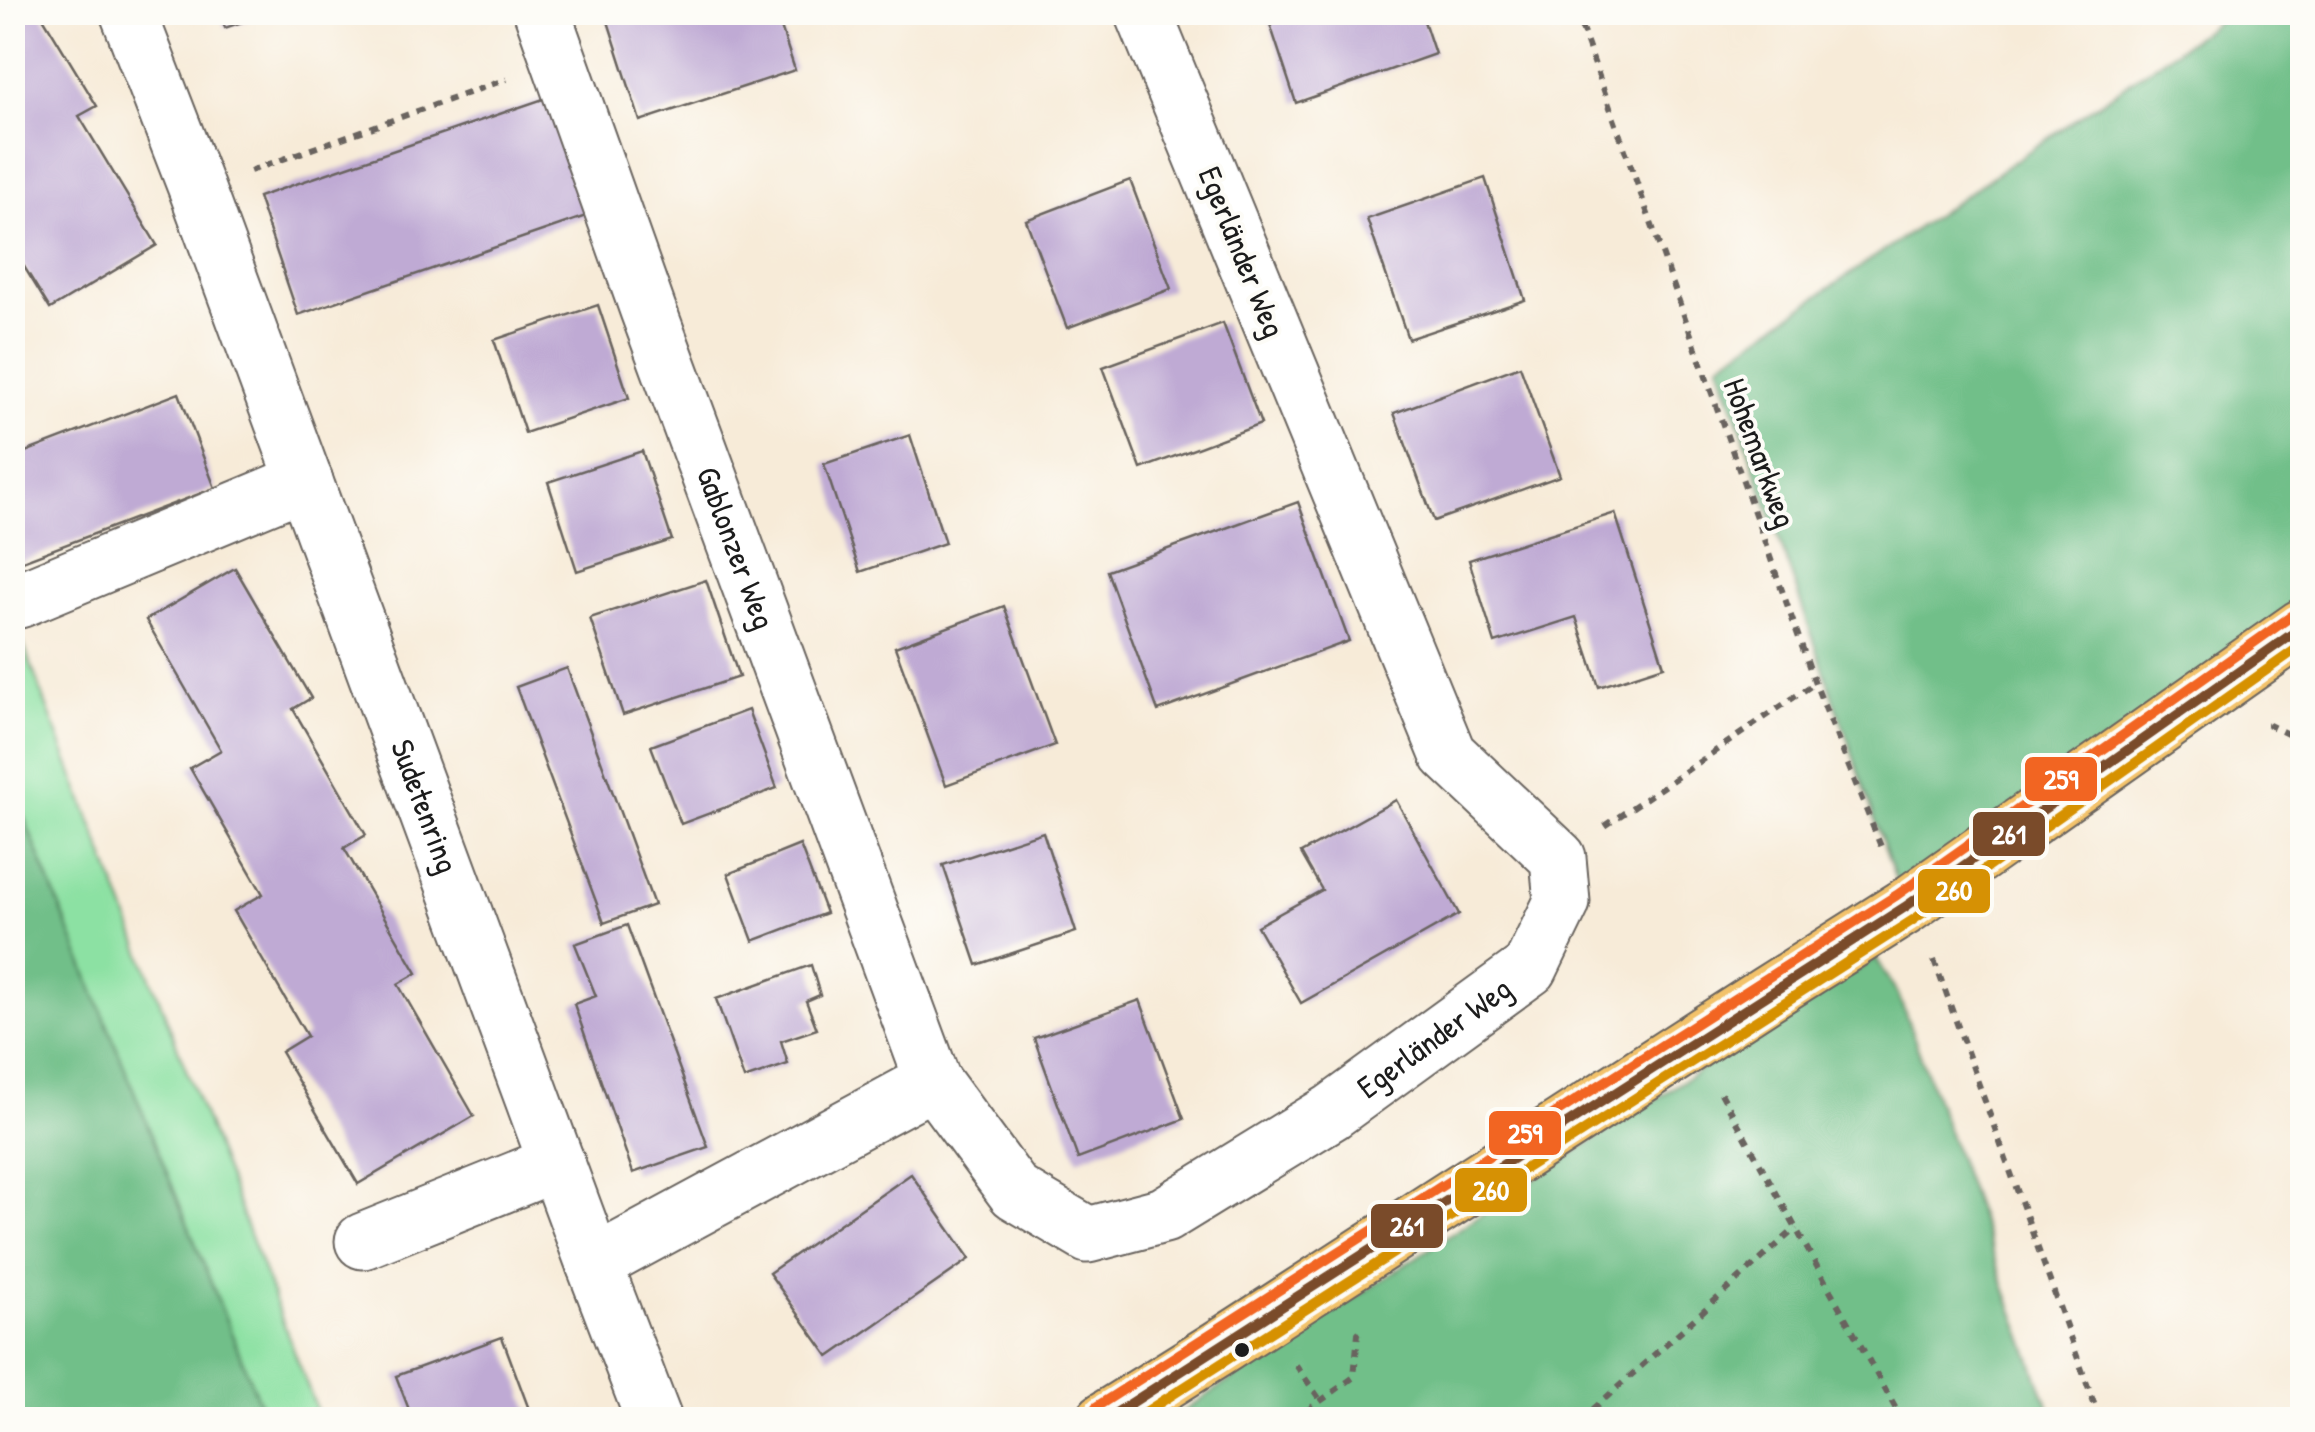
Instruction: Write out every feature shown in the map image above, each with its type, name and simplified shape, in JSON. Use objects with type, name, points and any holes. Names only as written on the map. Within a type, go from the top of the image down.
[{"type":"main road","points":[[1104,1420],[1906,907],[2302,627]]},
{"type":"street","name":"Sudetenring","points":[[128,12],[654,1420]]},
{"type":"street","name":"Egerländer Weg","points":[[933,1081],[1014,1192],[1088,1234],[1164,1215],[1332,1112],[1530,968],[1562,902],[1558,858],[1448,754],[1144,12]]},
{"type":"street","name":"Gablonzer Weg","points":[[550,37],[933,1081]]},
{"type":"street","points":[[19,600],[305,482]]},
{"type":"street","points":[[594,1264],[933,1081]]},
{"type":"street","points":[[363,1240],[557,1164]]},
{"type":"path","name":"Hohemarkweg","points":[[1576,12],[1815,683],[1906,907],[1930,947],[2100,1420]]},
{"type":"path","points":[[197,190],[550,37]]},
{"type":"path","points":[[1558,858],[1815,683]]},
{"type":"path","points":[[1719,1088],[1902,1420]]},
{"type":"path","points":[[1581,1420],[1796,1228]]},
{"type":"green space","points":[[2230,13],[2302,13],[2302,627],[1905,907],[1719,364]]},
{"type":"green space","points":[[13,618],[320,1419],[13,1419]]},
{"type":"green space","points":[[13,790],[266,1419],[13,1419]]},
{"type":"green space","points":[[1876,958],[1898,994],[2053,1419],[1170,1420],[1742,1042]]},
{"type":"building","points":[[12,12],[40,12],[97,106],[79,116],[157,245],[50,309],[12,247]]},
{"type":"building","points":[[220,12],[268,12],[268,13],[225,28]]},
{"type":"building","points":[[605,12],[776,12],[795,70],[640,121]]},
{"type":"building","points":[[1266,12],[1421,12],[1435,54],[1296,103]]},
{"type":"building","points":[[549,97],[589,215],[298,315],[258,197]]},
{"type":"building","points":[[1485,178],[1525,300],[1408,339],[1367,219]]},
{"type":"building","points":[[1130,180],[1171,289],[1067,328],[1026,220]]},
{"type":"building","points":[[598,305],[629,398],[525,433],[494,340]]},
{"type":"building","points":[[1223,323],[1261,424],[1141,469],[1103,367]]},
{"type":"building","points":[[1520,366],[1560,476],[1434,521],[1394,413]]},
{"type":"building","points":[[179,393],[215,488],[12,565],[12,457]]},
{"type":"building","points":[[910,435],[945,543],[860,572],[824,464]]},
{"type":"building","points":[[642,451],[672,540],[577,571],[548,482]]},
{"type":"building","points":[[1298,502],[1349,641],[1158,711],[1107,571]]},
{"type":"building","points":[[1615,513],[1664,666],[1599,687],[1576,617],[1495,643],[1469,560]]},
{"type":"building","points":[[235,568],[311,698],[293,709],[366,835],[344,848],[417,973],[398,984],[474,1116],[358,1184],[281,1052],[307,1036],[234,911],[263,894],[190,768],[221,750],[146,620]]},
{"type":"building","points":[[706,580],[739,677],[623,715],[590,618]]},
{"type":"building","points":[[1004,606],[1055,745],[946,785],[895,647]]},
{"type":"building","points":[[567,668],[654,905],[604,923],[516,687]]},
{"type":"building","points":[[748,710],[777,788],[681,824],[651,746]]},
{"type":"building","points":[[1396,800],[1459,914],[1301,1003],[1257,926],[1322,890],[1301,853]]},
{"type":"building","points":[[1043,832],[1076,932],[977,965],[943,865]]},
{"type":"building","points":[[800,845],[826,913],[753,941],[728,874]]},
{"type":"building","points":[[627,925],[708,1147],[633,1173],[574,1004],[596,996],[575,944]]},
{"type":"building","points":[[811,965],[820,995],[806,1001],[817,1029],[781,1041],[788,1064],[744,1079],[716,999]]},
{"type":"building","points":[[1140,1000],[1184,1119],[1078,1159],[1034,1038]]},
{"type":"building","points":[[911,1174],[970,1259],[829,1357],[769,1273]]},
{"type":"building","points":[[502,1337],[533,1420],[413,1420],[396,1376]]},
{"type":"transit line","name":"259","points":[[1096,1407],[1897,895],[2293,615]]},
{"type":"transit line","name":"261","points":[[1105,1420],[1905,907],[2302,627]]},
{"type":"transit line","name":"260","points":[[1133,1420],[1913,920],[2302,645]]}]
